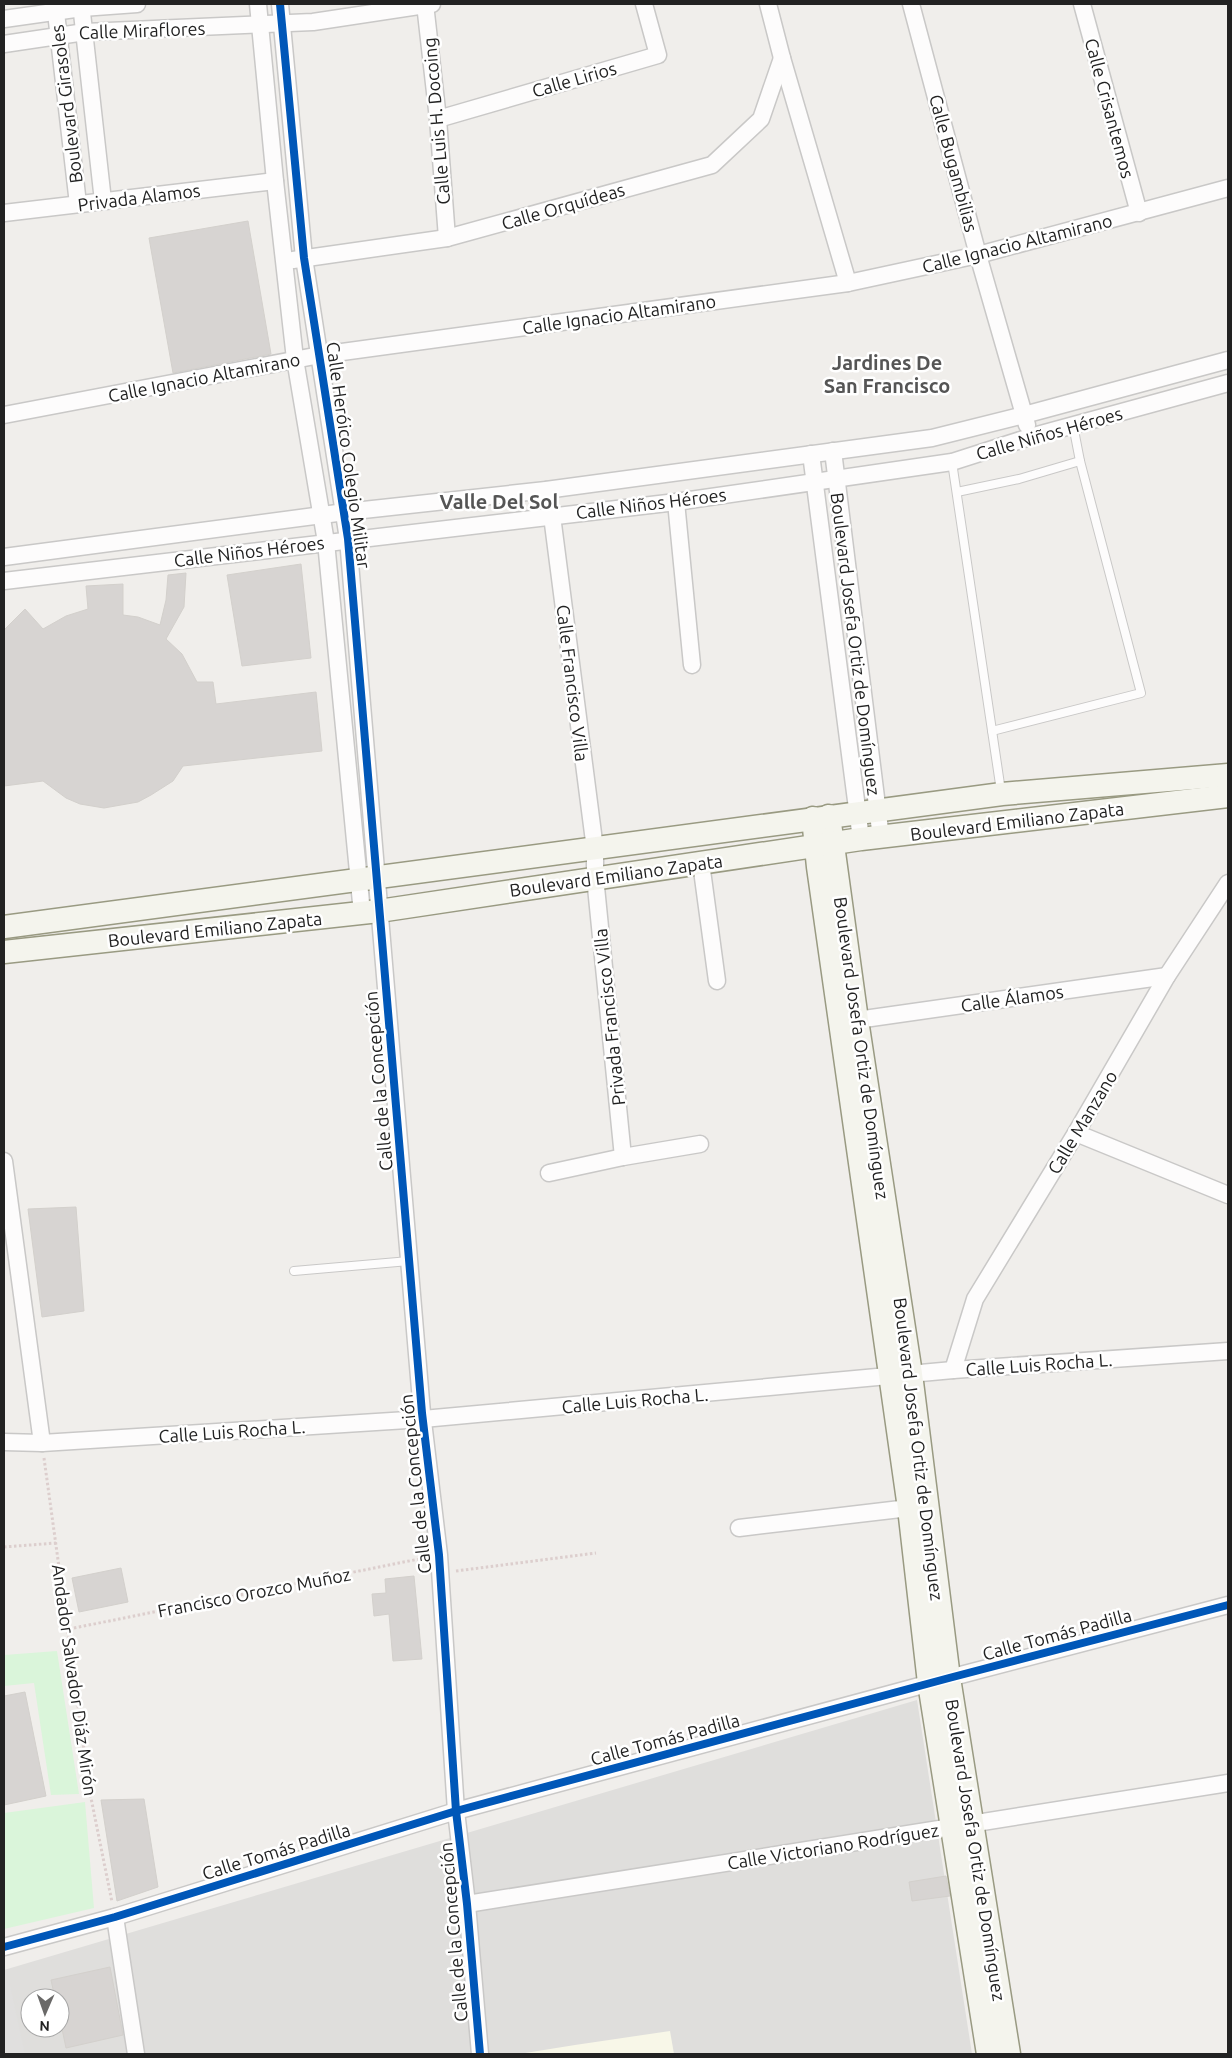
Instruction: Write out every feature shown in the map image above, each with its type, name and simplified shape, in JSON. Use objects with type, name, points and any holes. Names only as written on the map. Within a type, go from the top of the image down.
[{"type":"street","name":"Calle Miraflores","points":[[4,19],[55,7],[137,4]]},
{"type":"street","name":"Calle Heróico Colegio Militar","points":[[258,4],[274,181],[295,359],[326,542],[368,878]]},
{"type":"street","name":"Calle Heróico Colegio Militar","points":[[280,4],[304,258],[348,539],[370,912]]},
{"type":"street","name":"Calle Miraflores","points":[[4,44],[58,34],[85,32],[313,22],[427,4]]},
{"type":"street","name":"Calle Luis H. Docoing","points":[[427,4],[447,238]]},
{"type":"street","name":"Calle Lirios","points":[[438,119],[658,55],[644,4]]},
{"type":"street","points":[[768,4],[848,283]]},
{"type":"street","name":"Calle Bugambilias","points":[[911,4],[978,255],[1030,437]]},
{"type":"street","name":"Calle Crisantemos","points":[[1082,4],[1139,212]]},
{"type":"street","name":"Boulevard Girasoles","points":[[82,6],[103,201]]},
{"type":"street","name":"Boulevard Girasoles","points":[[55,7],[78,204]]},
{"type":"street","name":"Calle Orquídeas","points":[[283,262],[447,238],[712,164],[761,119],[782,58]]},
{"type":"street","name":"Privada Alamos","points":[[4,212],[274,181]]},
{"type":"street","name":"Calle Ignacio Altamirano","points":[[4,415],[320,355],[848,283],[978,255],[1228,188]]},
{"type":"street","name":"Calle Niños Héroes","points":[[4,557],[345,512],[546,490],[932,438],[1228,360]]},
{"type":"street","name":"Calle Niños Héroes","points":[[4,581],[348,539],[676,502],[814,480],[952,462],[1030,437],[1228,383]]},
{"type":"street","name":"Boulevard Josefa Ortiz de Domínguez","points":[[833,451],[871,838]]},
{"type":"street","name":"Boulevard Josefa Ortiz de Domínguez","points":[[811,454],[868,811]]},
{"type":"street","name":"Calle Francisco Villa","points":[[546,490],[552,516],[595,849],[595,877]]},
{"type":"street","points":[[676,502],[692,665]]},
{"type":"street","name":"Boulevard Emiliano Zapata","points":[[4,927],[1002,794],[1228,774]]},
{"type":"street","name":"Boulevard Emiliano Zapata","points":[[4,952],[370,912],[825,844],[1228,796]]},
{"type":"street","points":[[821,817],[825,844]]},
{"type":"street","name":"Boulevard Josefa Ortiz de Domínguez","points":[[825,844],[857,1020],[939,1681]]},
{"type":"street","name":"Boulevard Josefa Ortiz de Domínguez","points":[[825,844],[818,867],[901,1375],[909,1508],[962,1825],[1008,2054]]},
{"type":"street","points":[[701,863],[717,980]]},
{"type":"street","name":"Privada Francisco Villa","points":[[595,877],[623,1157]]},
{"type":"street","name":"Calle Manzano","points":[[953,1370],[975,1299],[1076,1133],[1167,976],[1228,883]]},
{"type":"street","name":"Calle de la Concepción","points":[[370,912],[409,1261],[422,1419],[439,1555],[456,1811],[467,1904],[480,2054]]},
{"type":"street","name":"Calle Álamos","points":[[857,1020],[1167,976]]},
{"type":"street","points":[[1076,1133],[1228,1195]]},
{"type":"street","points":[[550,1173],[623,1157],[700,1144]]},
{"type":"street","points":[[4,1161],[42,1443]]},
{"type":"street","name":"Calle Luis Rocha L.","points":[[4,1442],[42,1443],[422,1419],[953,1370],[1228,1351]]},
{"type":"street","points":[[738,1528],[909,1508]]},
{"type":"street","name":"Calle Tomás Padilla","points":[[4,1947],[114,1917],[456,1811],[1228,1605]]},
{"type":"street","name":"Calle Victoriano Rodríguez","points":[[467,1904],[1228,1783]]},
{"type":"street","name":"Boulevard Josefa Ortiz de Domínguez","points":[[962,1825],[988,2054]]},
{"type":"street","points":[[114,1917],[136,2054]]},
{"type":"lane","points":[[992,731],[1141,693],[1072,425]]},
{"type":"lane","points":[[957,492],[1018,479],[1080,461]]},
{"type":"lane","points":[[952,462],[1002,794]]},
{"type":"lane","points":[[294,1271],[409,1261]]},
{"type":"path","points":[[4,1547],[56,1543]]},
{"type":"path","points":[[440,1573],[596,1553]]},
{"type":"shaded area","points":[[917,1700],[972,2054],[4,2054],[4,1970]]},
{"type":"shaded area","points":[[4,1980],[9,1980],[20,2038],[25,2054],[4,2054]]},
{"type":"shaded area","points":[[670,2031],[674,2054],[519,2054],[575,2045]]},
{"type":"green space","points":[[57,1651],[79,1794],[51,1795],[34,1683],[4,1686],[4,1655]]},
{"type":"green space","points":[[85,1802],[94,1908],[4,1929],[4,1813]]},
{"type":"building","points":[[248,221],[271,354],[173,373],[149,238]]},
{"type":"building","points":[[301,564],[311,658],[242,666],[227,575]]},
{"type":"building","points":[[186,573],[184,607],[166,639],[182,654],[197,682],[213,682],[216,704],[316,692],[322,751],[183,766],[173,781],[138,802],[104,808],[80,804],[66,798],[43,781],[4,786],[4,630],[25,609],[43,629],[66,616],[88,609],[86,586],[123,584],[123,615],[138,617],[160,625],[166,600],[168,575]]},
{"type":"building","points":[[76,1207],[84,1311],[42,1317],[28,1209]]},
{"type":"building","points":[[121,1568],[128,1602],[79,1612],[72,1578]]},
{"type":"building","points":[[414,1576],[422,1659],[393,1661],[389,1614],[374,1616],[372,1594],[386,1593],[385,1579]]},
{"type":"building","points":[[25,1692],[46,1796],[4,1805],[4,1696]]},
{"type":"building","points":[[144,1799],[158,1887],[117,1901],[101,1800]]},
{"type":"building","points":[[946,1876],[950,1896],[912,1901],[909,1882]]},
{"type":"building","points":[[110,1967],[123,2035],[66,2048],[64,2038],[70,2038],[70,1988],[53,1988],[51,1980]]},
{"type":"cycle path","points":[[280,4],[304,258],[348,539],[422,1413],[439,1555],[456,1811],[467,1904],[480,2054]]},
{"type":"cycle path","points":[[4,1947],[115,1917],[456,1811],[1228,1605]]},
{"type":"district","name":"Jardines De San Francisco","points":[[887,374]]},
{"type":"district","name":"Valle Del Sol","points":[[499,501]]}]
